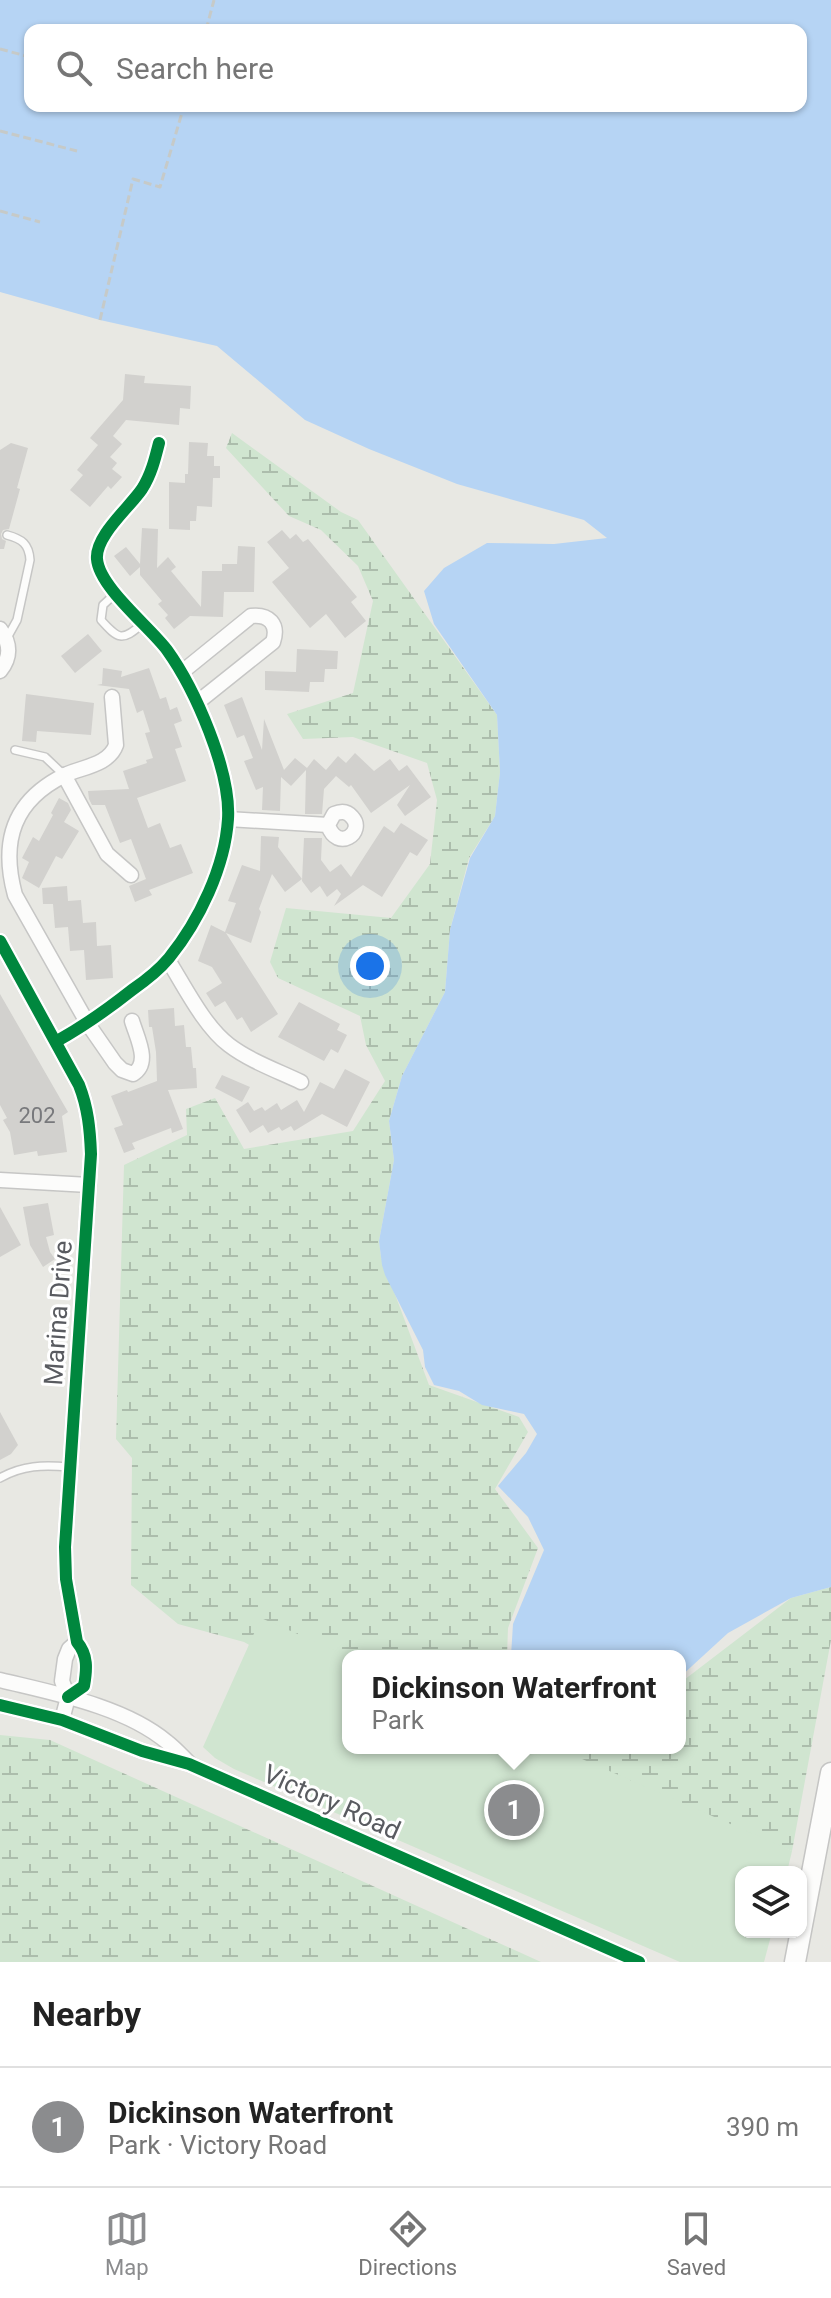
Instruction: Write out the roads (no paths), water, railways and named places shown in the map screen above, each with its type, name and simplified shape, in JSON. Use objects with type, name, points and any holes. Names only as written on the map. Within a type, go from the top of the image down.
[{"type":"street","points":[[57,1041],[88,1024],[168,960],[203,903],[215,874],[228,819],[224,777],[198,702],[165,647],[101,575],[97,563],[97,551],[103,538],[142,488],[159,443]]},
{"type":"street","points":[[182,672],[251,616],[269,618],[274,625],[276,634],[273,642],[198,702]]},
{"type":"street","points":[[0,671],[9,651],[3,634]]},
{"type":"street","points":[[112,697],[114,751],[103,760],[64,775],[30,797],[13,817],[5,837],[3,859],[8,883],[88,1024],[115,1063],[133,1074],[140,1069],[143,1060],[132,1021]]},
{"type":"street","points":[[64,775],[107,854],[131,875]]},
{"type":"street","points":[[228,819],[328,825]]},
{"type":"street","name":"Marina Drive","points":[[0,941],[57,1041],[87,1105],[91,1154],[65,1564],[77,1642],[83,1650],[86,1674],[84,1686],[68,1697]]},
{"type":"street","points":[[168,960],[210,1025],[230,1046],[301,1082]]},
{"type":"street","points":[[0,1180],[89,1185]]},
{"type":"street","name":"Marina Drive","points":[[62,1720],[68,1697],[62,1674],[69,1649],[77,1642]]},
{"type":"street","points":[[0,1680],[110,1711],[155,1733],[189,1764]]},
{"type":"street","name":"Victory Road","points":[[0,1705],[62,1720],[142,1751],[189,1764],[639,1962]]},
{"type":"street","points":[[795,1962],[831,1773]]},
{"type":"lane","points":[[3,634],[17,620],[30,560],[30,550],[25,543],[7,535]]},
{"type":"lane","points":[[116,593],[103,605],[101,620],[121,637],[130,635],[142,623]]},
{"type":"lane","points":[[15,750],[45,757],[64,775]]},
{"type":"lane","points":[[0,1478],[25,1467],[69,1467]]},
{"type":"water","points":[[0,0],[831,0],[831,1587],[791,1598],[728,1633],[686,1672],[686,1650],[511,1650],[513,1624],[544,1550],[528,1517],[498,1486],[526,1453],[537,1434],[524,1414],[482,1405],[459,1391],[434,1385],[425,1367],[423,1350],[385,1275],[379,1241],[394,1160],[389,1121],[402,1076],[445,992],[450,930],[470,858],[495,816],[500,772],[497,715],[434,624],[424,591],[444,568],[487,543],[554,544],[607,538],[584,520],[457,484],[305,420],[217,346],[100,320],[0,292]]},
{"type":"place","name":"Dickinson Waterfront","points":[[514,1810]]}]
